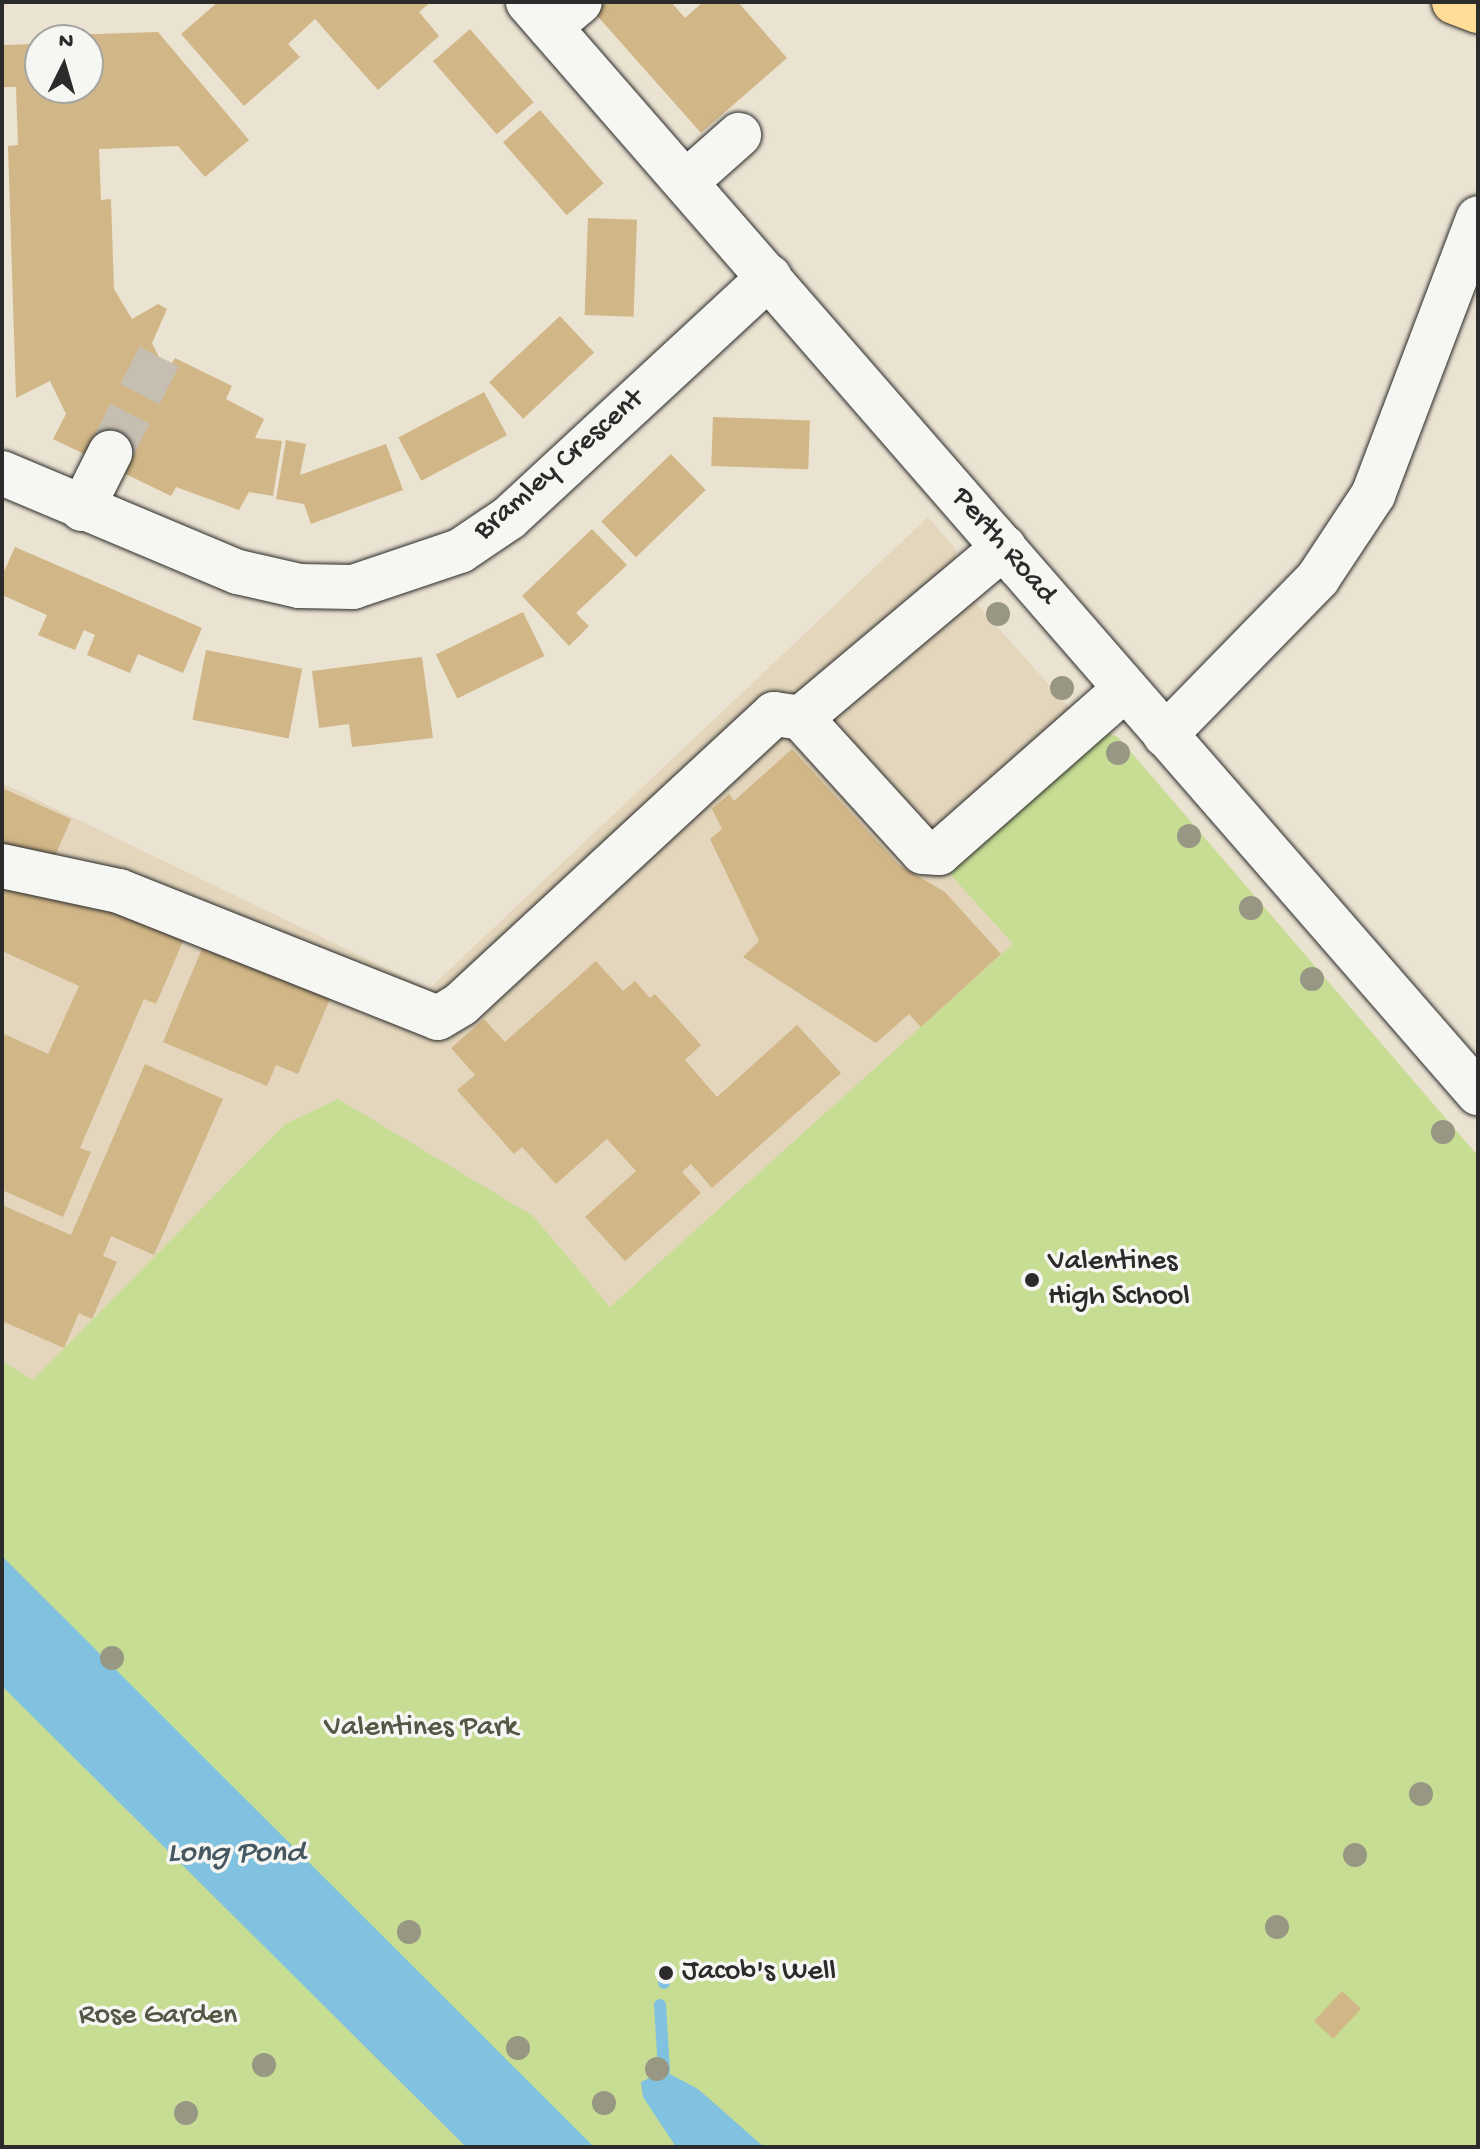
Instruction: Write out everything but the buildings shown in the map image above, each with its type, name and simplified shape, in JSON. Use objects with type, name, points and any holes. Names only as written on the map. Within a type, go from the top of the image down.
[{"type":"highway","points":[[1454,2],[1478,11]]},
{"type":"street","name":"Perth Road","points":[[553,10],[686,182],[1478,1093]]},
{"type":"street","points":[[686,182],[739,135]]},
{"type":"street","points":[[1165,735],[1318,578],[1373,495],[1478,218]]},
{"type":"street","name":"Bramley Crescent","points":[[2,473],[238,572],[299,586],[353,587],[405,573],[460,551],[509,518],[769,277]]},
{"type":"street","points":[[82,509],[110,453]]},
{"type":"street","points":[[801,718],[1004,547]]},
{"type":"street","points":[[2,866],[119,891],[438,1018],[461,1004],[774,714],[801,718],[923,852],[939,853],[1125,689]]},
{"type":"shaded area","name":"Valentines High School","points":[[928,517],[957,551],[951,575],[1084,724],[1118,737],[1478,1156],[1222,2051],[456,1174],[338,1099],[285,1124],[33,1381],[2,1361],[2,783],[429,989]]},
{"type":"green space","points":[[1106,733],[1118,737],[1478,1156],[1478,2147],[2,2147],[2,1361],[33,1380],[285,1124],[338,1099],[533,1216],[610,1307],[1013,944],[950,874]]},
{"type":"water","name":"Long Pond","points":[[2,1556],[594,2147],[466,2147],[2,1686]]},
{"type":"water","points":[[664,2071],[698,2089],[764,2147],[676,2147],[643,2097],[641,2082]]},
{"type":"waterway","points":[[664,1983],[666,1973]]},
{"type":"waterway","points":[[660,2005],[664,2071]]},
{"type":"tunnel","points":[[110,453],[159,357]]},
{"type":"place","name":"Valentines High School","points":[[1032,1280]]},
{"type":"place","name":"Jacob's Well","points":[[666,1973]]},
{"type":"park label","name":"Valentines Park","points":[[421,1729]]},
{"type":"park label","name":"Rose Garden","points":[[158,2017]]}]
